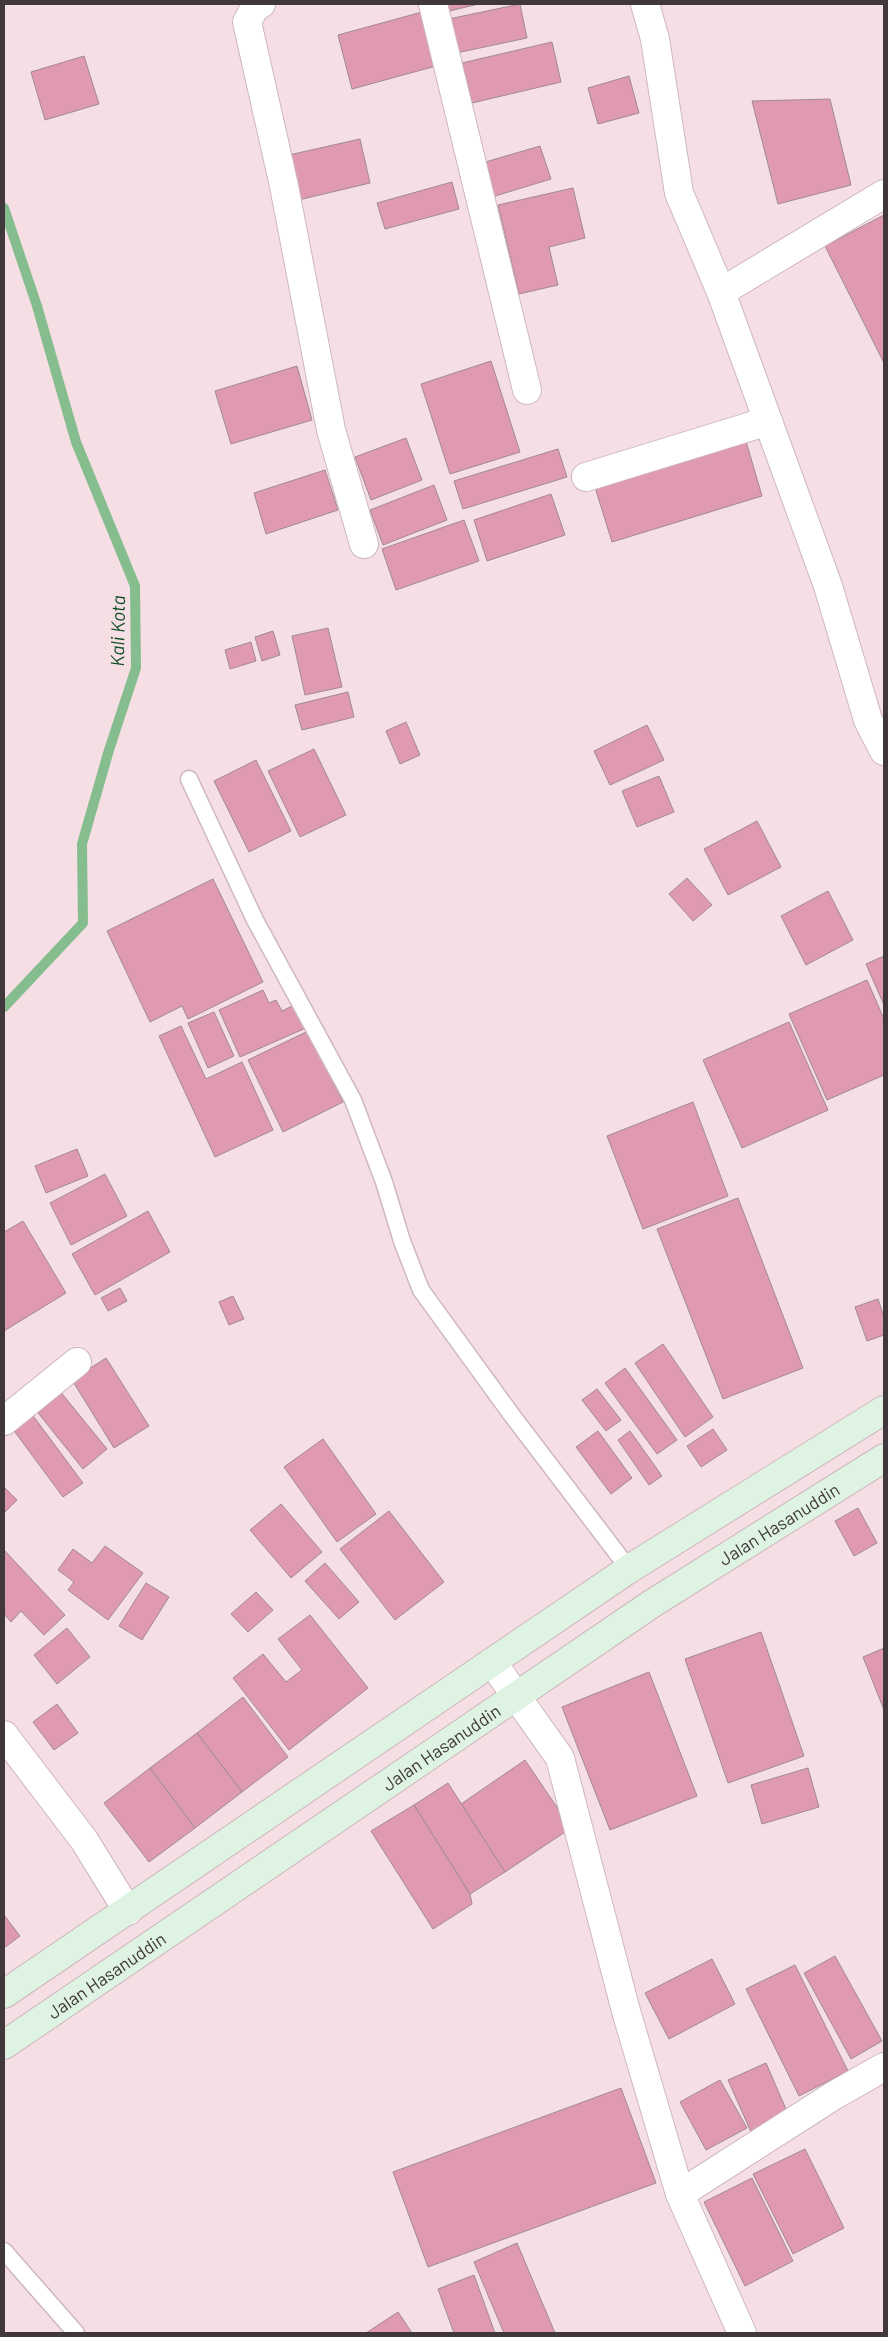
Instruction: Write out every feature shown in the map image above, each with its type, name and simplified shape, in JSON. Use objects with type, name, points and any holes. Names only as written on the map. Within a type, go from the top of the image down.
[{"type":"street","points":[[261,4],[255,7],[247,22],[284,186],[331,430],[364,544]]},
{"type":"street","points":[[433,4],[527,390]]},
{"type":"street","points":[[646,4],[655,39],[679,193],[721,292],[828,586],[868,720],[884,751]]},
{"type":"street","points":[[721,292],[884,194]]},
{"type":"street","points":[[586,476],[768,421]]},
{"type":"street","points":[[4,1421],[78,1362]]},
{"type":"street","points":[[4,1994],[629,1569],[884,1410]]},
{"type":"street","name":"Jalan Hasanuddin","points":[[4,2045],[653,1602],[884,1458]]},
{"type":"street","points":[[492,1662],[560,1758],[626,2011],[680,2194],[742,2333]]},
{"type":"street","points":[[4,1736],[84,1840],[128,1911]]},
{"type":"street","points":[[680,2194],[833,2096],[884,2067]]},
{"type":"lane","points":[[189,779],[255,920],[352,1100],[422,1290],[511,1414],[629,1569]]},
{"type":"lane","points":[[4,2251],[76,2333]]},
{"type":"building","points":[[443,4],[479,4],[445,12]]},
{"type":"building","points":[[520,4],[527,38],[456,53],[449,19]]},
{"type":"building","points":[[422,12],[436,66],[352,89],[338,35]]},
{"type":"building","points":[[552,42],[561,82],[472,103],[462,63]]},
{"type":"building","points":[[84,56],[99,104],[45,120],[31,72]]},
{"type":"building","points":[[629,76],[639,113],[598,124],[588,88]]},
{"type":"building","points":[[830,99],[851,185],[778,204],[752,101]]},
{"type":"building","points":[[360,139],[370,183],[290,202],[280,157]]},
{"type":"building","points":[[540,146],[551,179],[492,197],[482,163]]},
{"type":"building","points":[[452,182],[459,209],[385,229],[377,203]]},
{"type":"building","points":[[573,188],[585,238],[549,247],[558,285],[519,294],[498,205]]},
{"type":"building","points":[[884,215],[884,363],[825,246]]},
{"type":"building","points":[[491,361],[520,452],[450,474],[421,384]]},
{"type":"building","points":[[297,366],[312,420],[231,444],[215,391]]},
{"type":"building","points":[[406,438],[422,480],[371,500],[355,457]]},
{"type":"building","points":[[745,438],[762,496],[612,542],[594,484]]},
{"type":"building","points":[[558,449],[567,477],[463,509],[454,481]]},
{"type":"building","points":[[325,470],[338,510],[266,534],[254,493]]},
{"type":"building","points":[[434,485],[447,520],[383,545],[370,510]]},
{"type":"building","points":[[551,494],[565,535],[487,561],[474,520]]},
{"type":"building","points":[[464,520],[479,561],[396,590],[382,549]]},
{"type":"building","points":[[328,628],[342,687],[305,695],[292,636]]},
{"type":"building","points":[[273,631],[280,655],[262,661],[255,637]]},
{"type":"building","points":[[251,642],[256,661],[230,669],[225,650]]},
{"type":"building","points":[[348,692],[354,717],[302,730],[295,705]]},
{"type":"building","points":[[406,722],[420,755],[400,764],[386,731]]},
{"type":"building","points":[[647,725],[664,760],[610,785],[594,751]]},
{"type":"building","points":[[314,749],[346,815],[300,837],[268,771]]},
{"type":"building","points":[[256,760],[291,831],[249,852],[214,781]]},
{"type":"building","points":[[659,776],[674,812],[637,827],[622,791]]},
{"type":"building","points":[[757,821],[781,867],[728,895],[704,849]]},
{"type":"building","points":[[687,878],[712,905],[693,921],[669,894]]},
{"type":"building","points":[[213,879],[263,982],[188,1019],[182,1006],[150,1022],[107,931]]},
{"type":"building","points":[[828,891],[853,940],[806,965],[781,916]]},
{"type":"building","points":[[884,956],[884,1005],[866,964]]},
{"type":"building","points":[[867,980],[884,1019],[884,1075],[827,1100],[789,1014]]},
{"type":"building","points":[[263,990],[269,1003],[276,1000],[282,1011],[296,1004],[306,1028],[240,1057],[219,1010]]},
{"type":"building","points":[[214,1012],[234,1056],[208,1068],[188,1023]]},
{"type":"building","points":[[789,1022],[828,1110],[742,1148],[703,1060]]},
{"type":"building","points":[[181,1026],[206,1079],[242,1062],[273,1130],[215,1157],[159,1036]]},
{"type":"building","points":[[308,1031],[343,1102],[283,1132],[248,1060]]},
{"type":"building","points":[[693,1102],[728,1196],[643,1229],[607,1136]]},
{"type":"building","points":[[77,1149],[88,1176],[46,1193],[35,1166]]},
{"type":"building","points":[[105,1174],[127,1216],[71,1245],[50,1203]]},
{"type":"building","points":[[738,1198],[803,1368],[723,1399],[657,1229]]},
{"type":"building","points":[[148,1211],[170,1252],[95,1295],[72,1254]]},
{"type":"building","points":[[23,1221],[66,1293],[4,1331],[4,1232]]},
{"type":"building","points":[[120,1288],[127,1301],[108,1311],[101,1298]]},
{"type":"building","points":[[233,1296],[244,1319],[229,1325],[219,1302]]},
{"type":"building","points":[[878,1299],[884,1317],[884,1335],[867,1341],[855,1307]]},
{"type":"building","points":[[663,1344],[713,1417],[685,1437],[635,1363]]},
{"type":"building","points":[[106,1358],[149,1426],[114,1448],[72,1380]]},
{"type":"building","points":[[625,1368],[677,1440],[657,1454],[605,1383]]},
{"type":"building","points":[[597,1389],[621,1420],[606,1431],[582,1400]]},
{"type":"building","points":[[59,1390],[107,1449],[83,1469],[35,1409]]},
{"type":"building","points":[[31,1413],[83,1483],[63,1497],[12,1428]]},
{"type":"building","points":[[713,1429],[727,1450],[701,1467],[687,1446]]},
{"type":"building","points":[[598,1431],[632,1478],[611,1494],[576,1447]]},
{"type":"building","points":[[630,1431],[662,1476],[649,1485],[618,1440]]},
{"type":"building","points":[[323,1439],[376,1514],[337,1542],[284,1467]]},
{"type":"building","points":[[4,1487],[17,1500],[4,1513]]},
{"type":"building","points":[[281,1504],[322,1552],[291,1578],[250,1530]]},
{"type":"building","points":[[858,1508],[877,1543],[854,1556],[835,1521]]},
{"type":"building","points":[[389,1511],[444,1582],[395,1620],[340,1549]]},
{"type":"building","points":[[105,1546],[143,1573],[108,1620],[68,1590],[74,1582],[58,1570],[73,1549],[92,1563]]},
{"type":"building","points":[[4,1550],[65,1615],[44,1635],[21,1611],[11,1622],[4,1614]]},
{"type":"building","points":[[325,1563],[359,1602],[339,1619],[305,1581]]},
{"type":"building","points":[[146,1583],[169,1597],[142,1640],[119,1626]]},
{"type":"building","points":[[256,1592],[273,1610],[248,1632],[231,1614]]},
{"type":"building","points":[[310,1615],[368,1688],[289,1750],[233,1678],[263,1654],[286,1682],[302,1670],[278,1639]]},
{"type":"building","points":[[67,1628],[90,1657],[57,1684],[34,1655]]},
{"type":"building","points":[[761,1632],[804,1756],[728,1783],[685,1659]]},
{"type":"building","points":[[884,1648],[884,1710],[863,1657]]},
{"type":"building","points":[[649,1672],[697,1796],[610,1830],[562,1707]]},
{"type":"building","points":[[243,1697],[288,1757],[242,1792],[197,1733]]},
{"type":"building","points":[[57,1704],[78,1733],[54,1750],[33,1722]]},
{"type":"building","points":[[197,1733],[242,1792],[195,1828],[150,1768]]},
{"type":"building","points":[[525,1760],[571,1828],[505,1872],[461,1804]]},
{"type":"building","points":[[150,1768],[195,1828],[149,1862],[104,1803]]},
{"type":"building","points":[[808,1768],[819,1807],[762,1824],[751,1785]]},
{"type":"building","points":[[448,1783],[505,1872],[470,1894],[414,1805]]},
{"type":"building","points":[[414,1805],[470,1894],[472,1904],[433,1929],[371,1831]]},
{"type":"building","points":[[4,1915],[20,1936],[4,1948]]},
{"type":"building","points":[[835,1956],[882,2041],[851,2059],[804,1973]]},
{"type":"building","points":[[712,1959],[735,2004],[669,2039],[645,1993]]},
{"type":"building","points":[[795,1965],[848,2071],[799,2096],[746,1989]]},
{"type":"building","points":[[766,2063],[789,2116],[751,2132],[728,2080]]},
{"type":"building","points":[[720,2080],[747,2128],[706,2150],[680,2102]]},
{"type":"building","points":[[621,2088],[656,2183],[428,2267],[393,2172]]},
{"type":"building","points":[[805,2149],[844,2228],[793,2254],[753,2174]]},
{"type":"building","points":[[752,2178],[793,2261],[745,2286],[704,2202]]},
{"type":"building","points":[[517,2243],[555,2333],[504,2333],[474,2262]]},
{"type":"building","points":[[474,2275],[495,2333],[454,2333],[438,2289]]},
{"type":"building","points":[[398,2312],[412,2333],[366,2333]]},
{"type":"waterway","name":"Kali Kota","points":[[4,208],[37,306],[76,442],[135,586],[136,668],[109,750],[82,844],[83,923],[4,1007]]}]
